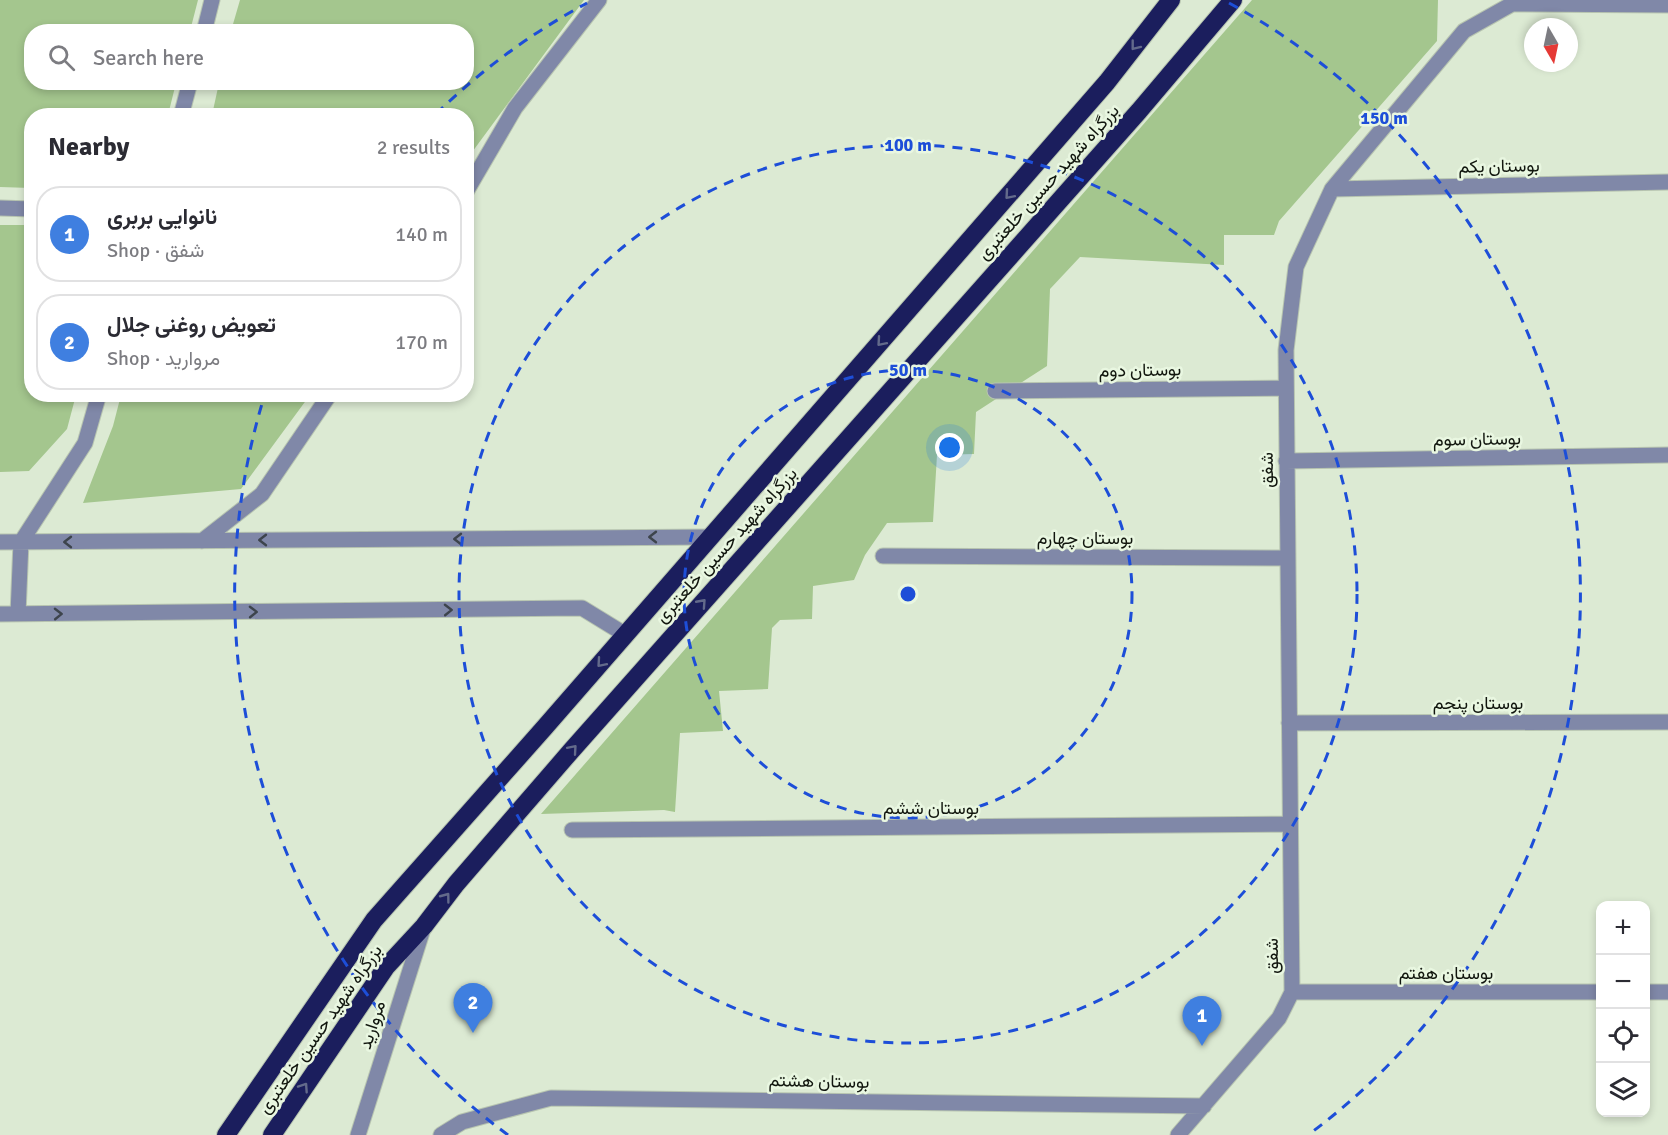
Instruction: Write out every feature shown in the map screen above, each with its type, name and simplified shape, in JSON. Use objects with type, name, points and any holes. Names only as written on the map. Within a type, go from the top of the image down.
[{"type":"highway","name":"بزرگراه شهید حسین خلعتبری","points":[[226,1135],[374,920],[626,635],[1107,82],[1171,0]]},
{"type":"highway","name":"بزرگراه شهید حسین خلعتبری","points":[[272,1135],[386,967],[424,926],[456,884],[571,751],[1139,111],[1233,0]]},
{"type":"street","points":[[206,24],[212,0]]},
{"type":"street","points":[[474,178],[515,108],[599,0]]},
{"type":"street","name":"شفق","points":[[1178,1135],[1279,1018],[1292,992],[1286,350],[1296,267],[1332,189],[1464,31],[1512,4],[1668,5]]},
{"type":"street","points":[[183,108],[188,90]]},
{"type":"street","name":"بوستان یکم","points":[[1332,189],[1668,182]]},
{"type":"street","points":[[0,208],[24,209]]},
{"type":"street","name":"بوستان دوم","points":[[996,391],[1286,388]]},
{"type":"street","points":[[18,614],[21,542],[85,443],[97,402]]},
{"type":"street","points":[[202,541],[262,494],[325,402]]},
{"type":"street","name":"بوستان سوم","points":[[1286,461],[1668,455]]},
{"type":"street","points":[[0,542],[711,537]]},
{"type":"street","name":"بوستان چهارم","points":[[883,556],[1287,558]]},
{"type":"street","points":[[0,614],[582,608],[626,635]]},
{"type":"street","name":"بوستان پنجم","points":[[1289,723],[1668,722]]},
{"type":"street","name":"بوستان ششم","points":[[572,830],[1290,824]]},
{"type":"street","name":"مروارید","points":[[358,1135],[424,926]]},
{"type":"street","name":"بوستان هفتم","points":[[1292,992],[1596,992]]},
{"type":"street","points":[[1650,992],[1668,992]]},
{"type":"street","name":"بوستان هشتم","points":[[441,1135],[462,1122],[551,1098],[1204,1106]]},
{"type":"green space","points":[[0,0],[198,0],[192,24],[24,24],[24,90],[174,90],[170,108],[24,108],[24,188],[0,187]]},
{"type":"green space","points":[[240,0],[584,0],[474,149],[474,108],[214,108],[217,90],[474,90],[474,24],[233,24]]},
{"type":"green space","points":[[1252,0],[1438,0],[1437,41],[1279,221],[1274,235],[1224,235],[1224,265],[1080,257],[1050,289],[1047,366],[976,412],[974,454],[937,455],[933,522],[887,523],[865,555],[854,580],[813,586],[812,619],[780,620],[772,628],[768,689],[719,691],[723,731],[680,733],[675,812],[664,810],[541,814]]},
{"type":"green space","points":[[0,225],[24,225],[24,402],[74,402],[67,429],[29,471],[0,472]]},
{"type":"green space","points":[[119,402],[305,402],[241,489],[83,503],[113,426]]},
{"type":"place","name":"تعویض روغنی جلال","points":[[473,1033]]},
{"type":"place","name":"نانوایی بربری","points":[[1202,1046]]}]
